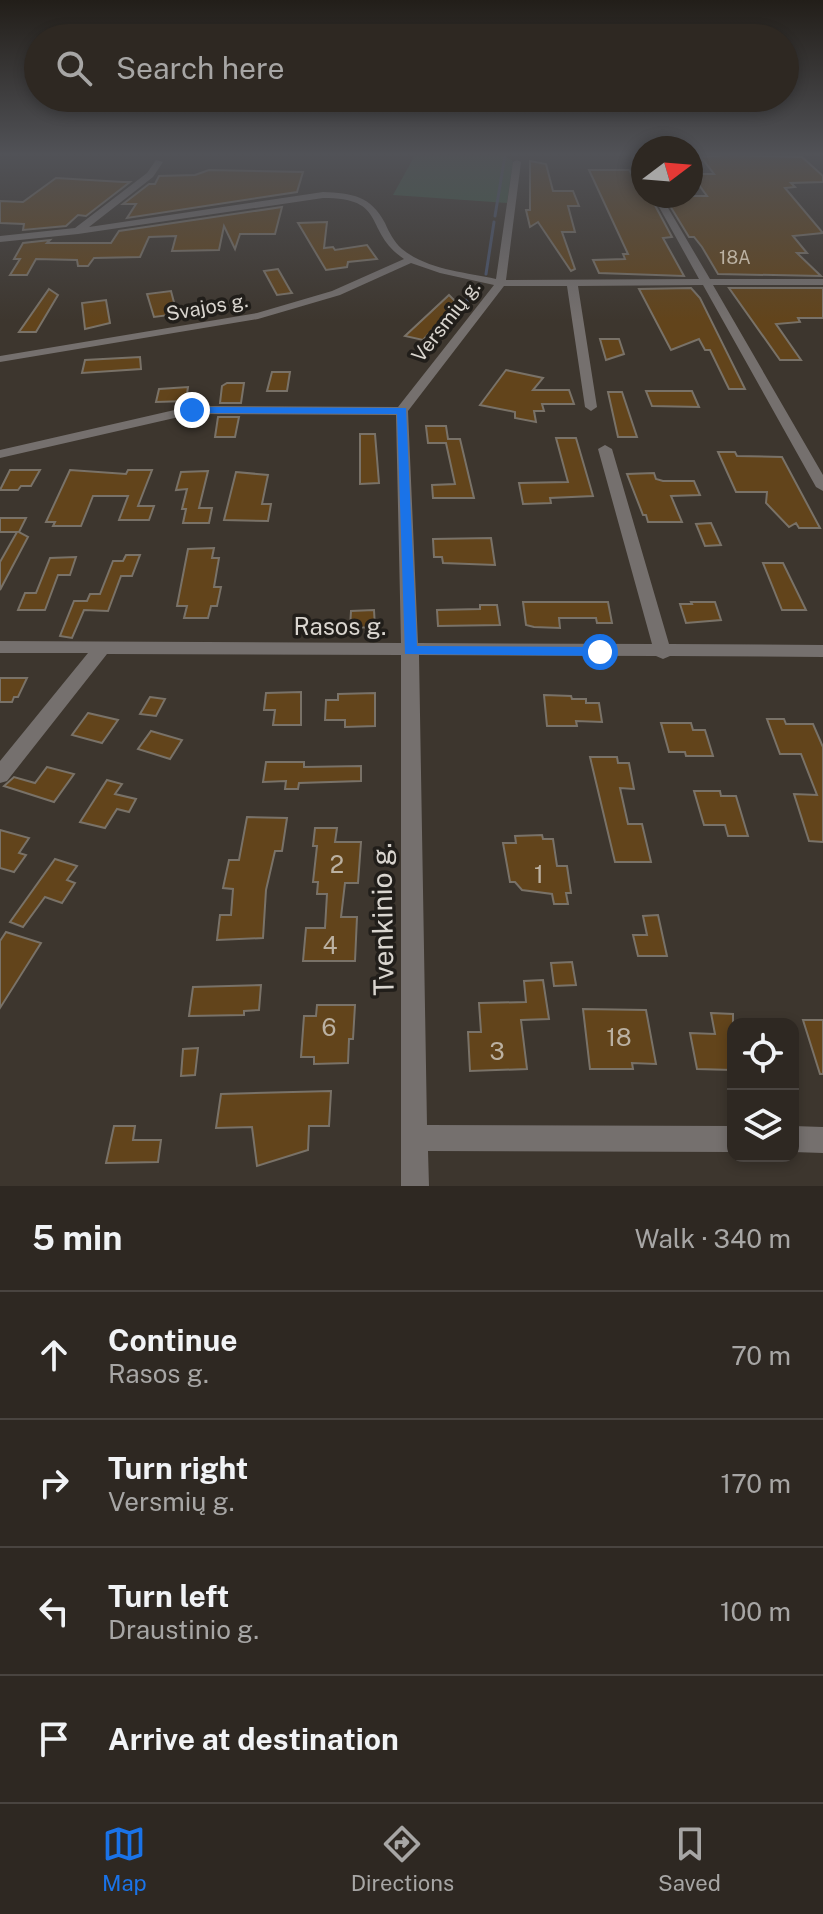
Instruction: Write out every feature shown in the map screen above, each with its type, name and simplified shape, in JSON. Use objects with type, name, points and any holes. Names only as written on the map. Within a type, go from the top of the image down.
[{"type":"street","points":[[78,231],[105,210]]},
{"type":"street","points":[[0,239],[219,210]]},
{"type":"street","points":[[371,210],[396,245],[411,259],[501,283],[511,210]]},
{"type":"street","points":[[665,210],[823,487]]},
{"type":"street","name":"Svajos g.","points":[[0,359],[258,316],[336,293],[411,259]]},
{"type":"street","name":"Versmių g.","points":[[402,411],[501,283],[823,282]]},
{"type":"street","points":[[572,283],[591,407]]},
{"type":"street","points":[[0,454],[192,410],[402,411],[410,651]]},
{"type":"street","points":[[605,449],[663,653]]},
{"type":"street","name":"Rasos g.","points":[[0,647],[663,653],[823,651]]},
{"type":"street","points":[[0,775],[101,649]]},
{"type":"street","name":"Tvenkinio g.","points":[[410,651],[415,1186]]},
{"type":"street","points":[[414,1138],[727,1139]]},
{"type":"street","points":[[799,1139],[823,1140]]},
{"type":"building","points":[[0,210],[93,210],[86,216],[78,215],[66,226],[23,230],[24,224],[0,223]]},
{"type":"building","points":[[132,210],[177,210],[127,218]]},
{"type":"building","points":[[259,210],[281,210],[275,234],[240,234],[235,249],[224,226],[219,250],[172,251],[176,236],[149,237],[140,257],[94,258],[88,266],[78,266],[77,260],[36,259],[27,275],[10,275],[20,259],[14,259],[23,243],[50,240],[47,243],[111,243],[119,231]]},
{"type":"building","points":[[526,210],[569,210],[575,232],[562,232],[575,269],[571,271],[538,222],[530,227]]},
{"type":"building","points":[[608,210],[658,210],[672,237],[663,238],[684,276],[599,273],[593,260],[625,259],[623,254],[628,254]]},
{"type":"building","points":[[673,210],[804,210],[823,233],[793,236],[807,253],[797,253],[821,276],[718,274],[694,237],[689,237]]},
{"type":"building","points":[[327,222],[324,248],[333,247],[335,250],[367,245],[377,259],[348,262],[347,267],[326,270],[298,223]]},
{"type":"building","points":[[278,269],[292,293],[277,295],[264,271]]},
{"type":"building","points":[[691,288],[700,298],[745,389],[729,389],[710,350],[705,350],[699,339],[671,350],[639,289]]},
{"type":"building","points":[[729,288],[823,288],[823,318],[798,318],[800,322],[776,324],[801,360],[780,360]]},
{"type":"building","points":[[49,289],[58,295],[36,332],[19,332]]},
{"type":"building","points":[[171,291],[177,314],[154,317],[147,294]]},
{"type":"building","points":[[449,295],[457,303],[423,340],[405,336]]},
{"type":"building","points":[[106,300],[110,323],[85,329],[82,303]]},
{"type":"building","points":[[600,339],[619,339],[624,354],[606,360]]},
{"type":"building","points":[[140,357],[141,369],[82,373],[85,360]]},
{"type":"building","points":[[506,370],[543,378],[533,390],[569,390],[574,404],[542,404],[544,411],[534,411],[536,422],[515,418],[515,412],[480,405]]},
{"type":"building","points":[[272,372],[290,372],[287,391],[267,391]]},
{"type":"building","points":[[244,383],[241,403],[220,403],[222,386]]},
{"type":"building","points":[[188,387],[186,401],[156,402],[159,389]]},
{"type":"building","points":[[646,391],[692,391],[699,407],[652,406]]},
{"type":"building","points":[[608,392],[622,392],[637,437],[618,437]]},
{"type":"building","points":[[218,417],[239,417],[235,437],[215,437]]},
{"type":"building","points":[[426,426],[446,426],[448,439],[460,439],[474,498],[433,498],[432,485],[455,484],[446,443],[428,443]]},
{"type":"building","points":[[360,434],[375,434],[379,483],[360,484]]},
{"type":"building","points":[[556,438],[576,438],[593,496],[550,498],[551,503],[523,504],[519,483],[568,482]]},
{"type":"building","points":[[718,452],[735,452],[737,456],[782,457],[820,528],[799,528],[796,523],[789,527],[766,503],[767,492],[736,492]]},
{"type":"building","points":[[10,470],[40,470],[31,486],[0,490]]},
{"type":"building","points":[[70,470],[126,474],[128,470],[152,470],[138,506],[154,506],[149,520],[119,520],[128,496],[93,496],[81,526],[53,526],[55,522],[46,522]]},
{"type":"building","points":[[208,471],[199,508],[212,508],[209,523],[183,523],[186,509],[182,509],[187,489],[176,490],[181,472]]},
{"type":"building","points":[[236,472],[268,475],[262,504],[271,504],[268,521],[224,520]]},
{"type":"building","points":[[654,473],[656,479],[663,481],[694,481],[700,495],[671,496],[682,522],[648,522],[646,515],[643,515],[627,474]]},
{"type":"building","points":[[0,518],[26,518],[19,532],[28,537],[0,590],[0,562],[17,532],[0,532]]},
{"type":"building","points":[[711,523],[721,545],[705,546],[696,524]]},
{"type":"building","points":[[491,538],[495,565],[443,563],[442,557],[434,557],[433,539]]},
{"type":"building","points":[[214,548],[212,558],[219,558],[214,587],[221,587],[217,606],[211,606],[208,618],[184,618],[187,606],[177,606],[188,549]]},
{"type":"building","points":[[126,555],[140,555],[132,576],[121,576],[108,611],[84,610],[72,638],[60,636],[74,601],[87,601],[90,594],[100,594],[113,561],[123,561]]},
{"type":"building","points":[[76,557],[70,575],[58,575],[45,610],[18,610],[25,593],[36,593],[50,558]]},
{"type":"building","points":[[763,563],[783,563],[806,610],[782,610]]},
{"type":"building","points":[[523,602],[608,602],[612,623],[597,623],[596,618],[559,618],[560,628],[534,627],[526,625]]},
{"type":"building","points":[[715,602],[721,620],[686,623],[680,604]]},
{"type":"building","points":[[480,605],[497,605],[500,625],[438,626],[437,610],[480,609]]},
{"type":"building","points":[[374,610],[375,627],[350,628],[351,611]]},
{"type":"building","points":[[0,678],[27,678],[18,697],[14,697],[12,702],[0,702]]},
{"type":"building","points":[[301,692],[301,725],[273,725],[275,710],[264,710],[266,693]]},
{"type":"building","points":[[375,693],[375,726],[345,727],[345,720],[325,720],[326,700],[338,700],[338,694]]},
{"type":"building","points":[[544,695],[571,696],[572,699],[586,699],[586,703],[599,703],[602,722],[576,721],[577,726],[547,726]]},
{"type":"building","points":[[150,697],[165,699],[156,716],[140,714]]},
{"type":"building","points":[[88,713],[118,720],[102,743],[72,735]]},
{"type":"building","points":[[767,719],[784,719],[786,724],[813,724],[823,747],[823,842],[809,841],[794,794],[817,795],[801,754],[780,754]]},
{"type":"building","points":[[661,723],[691,723],[693,730],[705,730],[713,756],[686,756],[685,752],[669,752]]},
{"type":"building","points":[[151,731],[182,740],[170,759],[138,749]]},
{"type":"building","points":[[590,757],[617,757],[618,763],[629,763],[634,789],[620,788],[628,824],[642,824],[651,862],[615,862]]},
{"type":"building","points":[[266,762],[304,762],[304,767],[361,766],[361,781],[299,783],[298,789],[285,789],[286,781],[263,782]]},
{"type":"building","points":[[47,767],[74,774],[54,802],[4,786],[14,777],[35,783]]},
{"type":"building","points":[[107,780],[122,784],[115,794],[136,799],[129,812],[117,809],[105,828],[80,822]]},
{"type":"building","points":[[694,791],[720,791],[721,796],[736,796],[748,836],[728,836],[725,825],[704,825]]},
{"type":"building","points":[[247,817],[287,818],[282,851],[275,851],[266,890],[263,938],[217,940],[220,915],[231,915],[233,889],[223,888],[229,860],[239,860]]},
{"type":"building","points":[[315,828],[337,828],[335,842],[361,842],[358,883],[345,883],[341,917],[357,917],[355,961],[303,961],[306,928],[325,928],[327,894],[317,894],[318,882],[313,882],[317,846],[313,846]]},
{"type":"building","points":[[0,830],[29,838],[19,853],[26,855],[14,872],[0,868]]},
{"type":"building","points":[[542,835],[543,839],[553,839],[557,866],[567,866],[571,893],[566,893],[568,904],[554,904],[552,894],[522,890],[515,882],[510,882],[503,843],[516,843],[515,836]]},
{"type":"building","points":[[55,859],[77,866],[67,880],[75,883],[62,903],[45,897],[23,927],[10,922]]},
{"type":"building","points":[[658,915],[667,956],[638,956],[633,935],[647,935],[643,916]]},
{"type":"building","points":[[6,932],[41,943],[0,1008],[0,941]]},
{"type":"building","points":[[572,962],[576,985],[554,986],[551,963]]},
{"type":"building","points":[[543,980],[549,1019],[521,1020],[527,1069],[470,1071],[468,1032],[481,1032],[479,1003],[526,1002],[524,981]]},
{"type":"building","points":[[261,985],[259,1010],[244,1011],[244,1015],[189,1016],[193,987]]},
{"type":"building","points":[[317,1005],[355,1005],[348,1063],[314,1064],[314,1057],[301,1057],[304,1016],[316,1016]]},
{"type":"building","points":[[583,1009],[646,1010],[656,1064],[632,1063],[633,1069],[590,1069]]},
{"type":"building","points":[[711,1013],[733,1014],[733,1018],[727,1018],[727,1070],[697,1069],[690,1033],[715,1034]]},
{"type":"building","points":[[803,1020],[823,1020],[823,1074],[820,1074]]},
{"type":"building","points":[[198,1048],[195,1075],[181,1076],[183,1049]]},
{"type":"building","points":[[331,1091],[329,1126],[309,1126],[308,1150],[257,1166],[252,1127],[216,1128],[221,1094]]},
{"type":"building","points":[[114,1126],[135,1126],[133,1140],[161,1140],[158,1162],[106,1163]]},
{"type":"waterway","points":[[495,216],[496,210]]},
{"type":"waterway","points":[[486,274],[494,222]]},
{"type":"waterway","points":[[436,338],[480,285]]},
{"type":"route","points":[[192,410],[402,411],[410,651],[600,652]]}]
